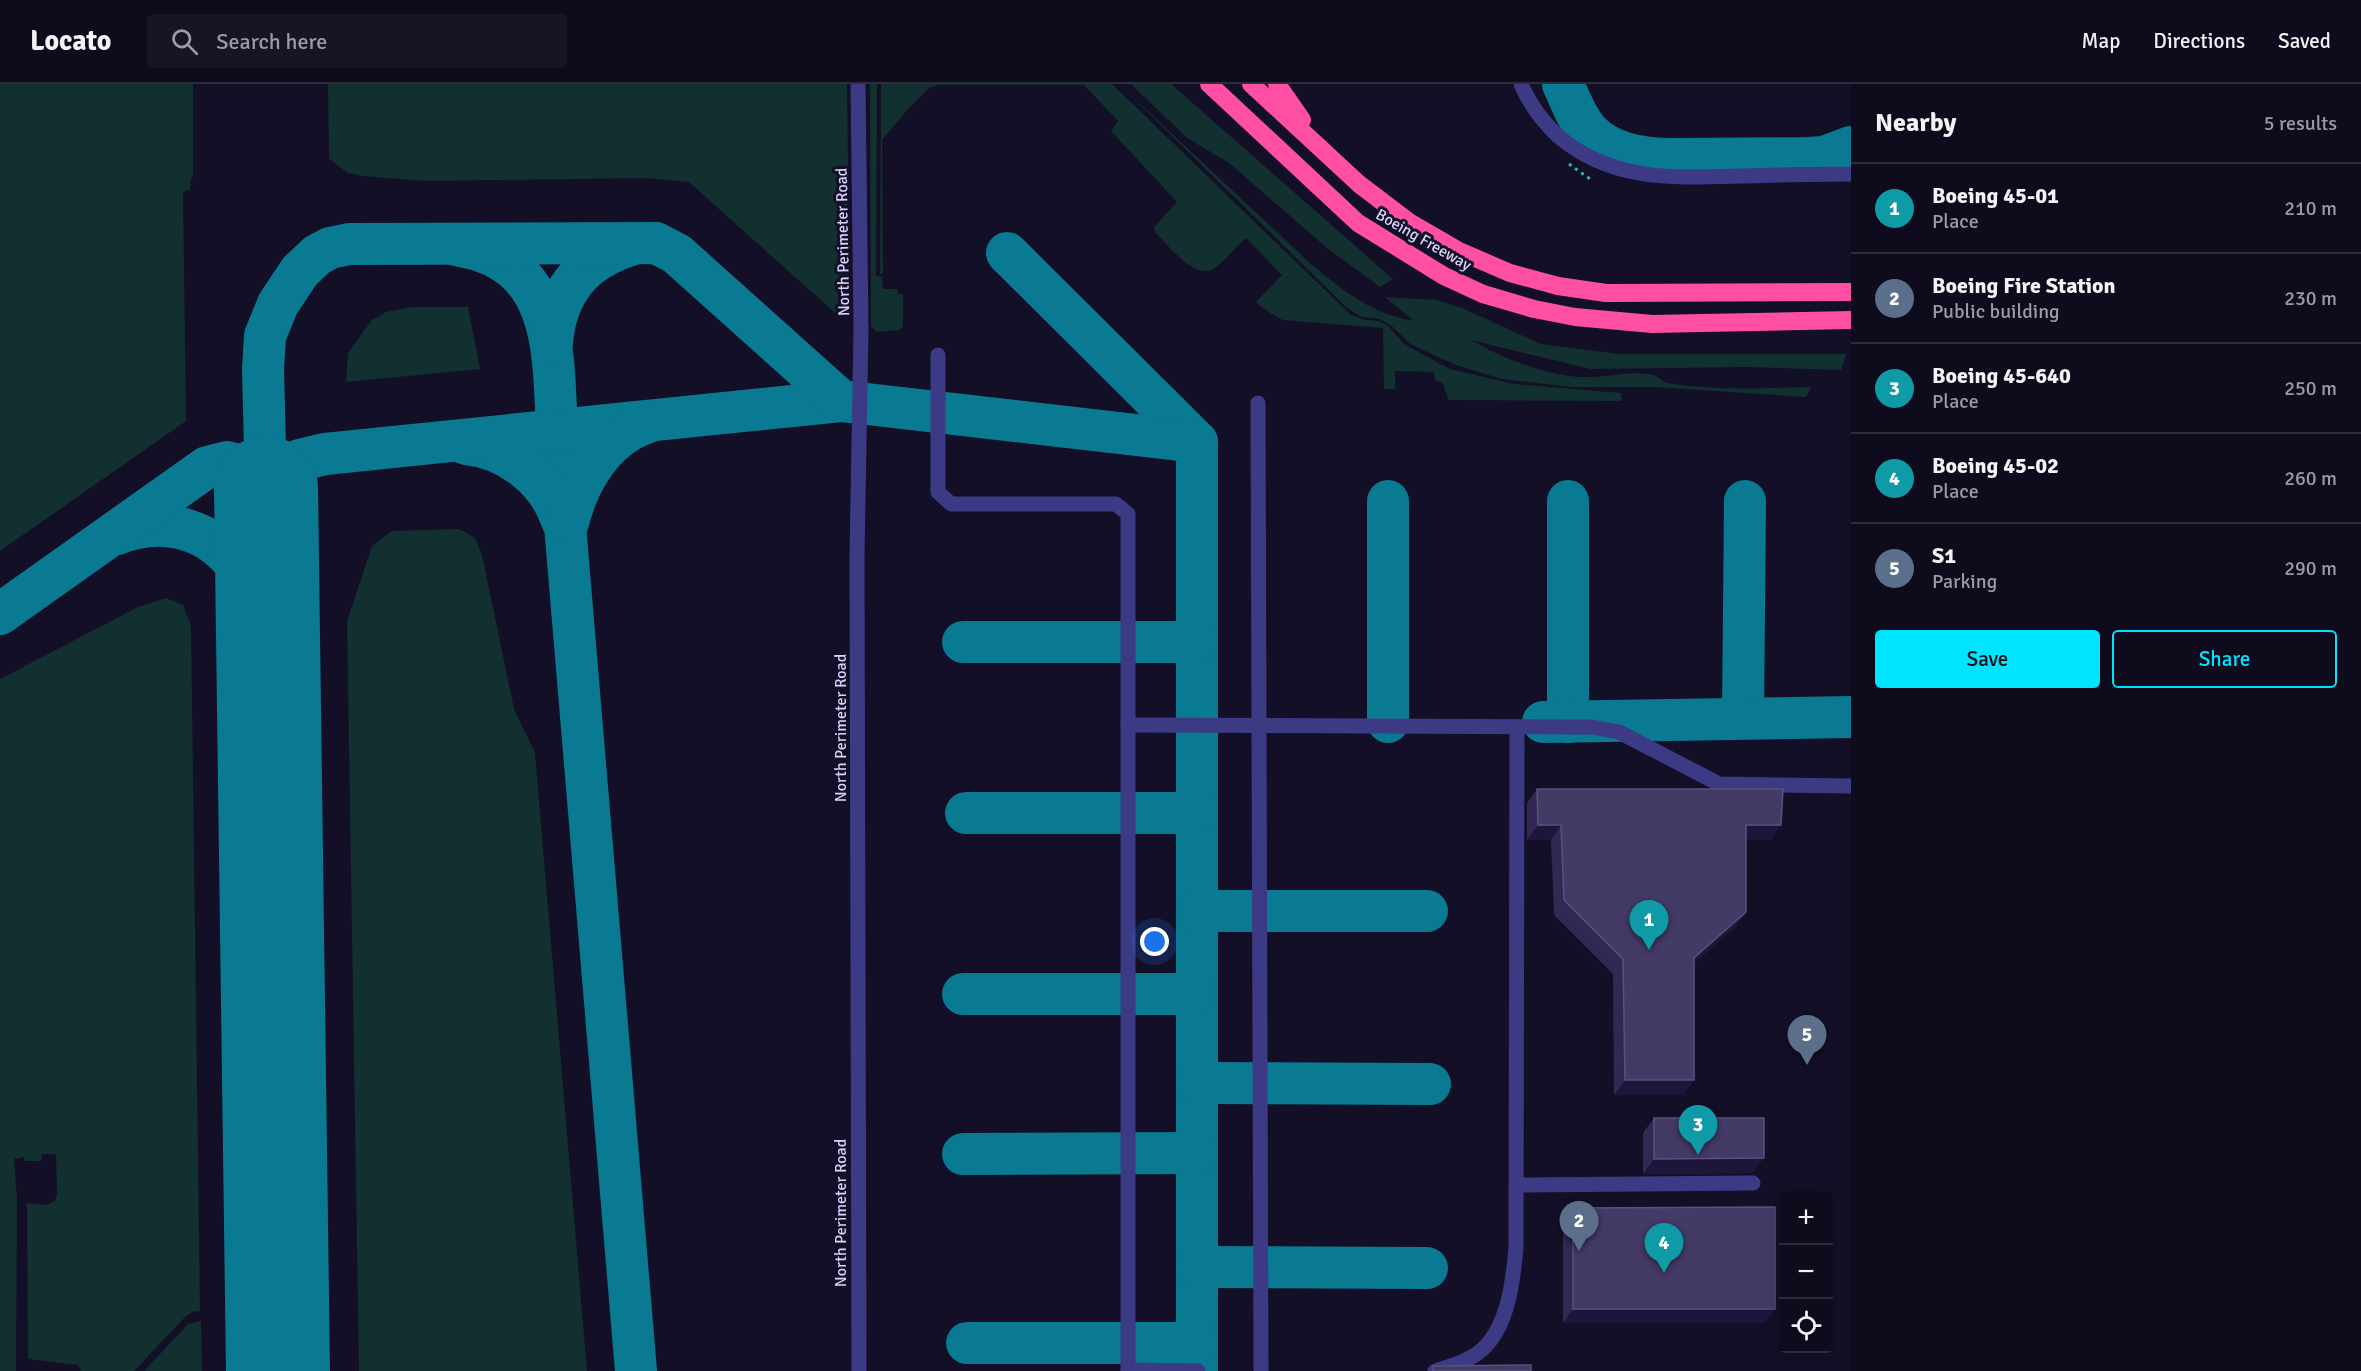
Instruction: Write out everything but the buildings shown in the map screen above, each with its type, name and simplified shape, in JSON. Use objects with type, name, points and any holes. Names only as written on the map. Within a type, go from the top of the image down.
[{"type":"highway","name":"Boeing Freeway","points":[[1209,84],[1358,223],[1444,276],[1483,294],[1534,309],[1575,317],[1653,324],[1851,320]]},
{"type":"highway","name":"Boeing Freeway","points":[[1251,84],[1359,184],[1409,222],[1459,251],[1510,273],[1558,286],[1606,292],[1851,292]]},
{"type":"highway","points":[[1277,84],[1318,144]]},
{"type":"highway","points":[[1766,322],[1851,328]]},
{"type":"street","name":"North Perimeter Road","points":[[858,84],[861,330],[857,555],[859,1371]]},
{"type":"street","points":[[1521,84],[1538,113],[1552,130],[1586,156],[1608,166],[1633,173],[1684,177],[1841,179]]},
{"type":"street","points":[[938,356],[938,492],[951,504],[1116,504],[1128,514],[1128,1371],[1198,1371]]},
{"type":"street","points":[[1258,403],[1261,1371]]},
{"type":"street","points":[[1128,725],[1592,727],[1619,732],[1719,784],[1851,786]]},
{"type":"street","points":[[1435,1371],[1471,1358],[1488,1344],[1507,1308],[1514,1270],[1517,727]]},
{"type":"street","points":[[1516,1185],[1753,1183]]},
{"type":"green space","points":[[0,84],[193,84],[193,177],[190,190],[183,191],[186,421],[0,551]]},
{"type":"green space","points":[[328,84],[847,84],[850,316],[845,318],[835,313],[689,182],[644,178],[427,181],[348,173],[329,159]]},
{"type":"green space","points":[[870,84],[877,84],[876,276],[882,277],[883,289],[897,289],[898,294],[903,294],[903,326],[900,330],[877,332],[871,326]]},
{"type":"green space","points":[[881,84],[1112,84],[1351,315],[1365,320],[1380,321],[1388,326],[1405,345],[1450,369],[1514,384],[1621,393],[1622,401],[1449,400],[1442,382],[1435,381],[1434,372],[1395,371],[1395,389],[1384,389],[1383,328],[1283,320],[1268,312],[1256,302],[1282,275],[1246,238],[1215,268],[1208,271],[1191,266],[1175,253],[1155,232],[1154,227],[1177,202],[1111,131],[1118,121],[1084,85],[940,85],[930,87],[882,140],[883,273],[880,274]]},
{"type":"green space","points":[[1119,84],[1312,265],[1347,292],[1386,314],[1413,320],[1385,297],[1437,300],[1462,308],[1541,344],[1619,354],[1846,354],[1841,370],[1747,367],[1590,369],[1471,340],[1512,360],[1559,374],[1588,377],[1629,373],[1645,374],[1653,375],[1668,383],[1704,387],[1811,387],[1806,397],[1654,387],[1572,387],[1502,379],[1456,365],[1410,344],[1393,327],[1380,319],[1362,317],[1347,308]]},
{"type":"green space","points":[[1126,84],[1171,84],[1393,279],[1380,287],[1327,248],[1229,163],[1187,138],[1132,85]]},
{"type":"green space","points":[[411,307],[468,307],[480,369],[346,382],[348,353],[372,320],[386,312]]},
{"type":"green space","points":[[459,529],[475,538],[482,555],[514,709],[535,753],[587,1371],[359,1371],[347,621],[372,546],[392,531]]},
{"type":"green space","points":[[166,598],[183,605],[191,626],[200,1311],[192,1312],[185,1317],[134,1371],[81,1371],[78,1365],[28,1359],[27,1203],[46,1205],[55,1201],[57,1194],[56,1154],[42,1154],[41,1161],[25,1161],[24,1157],[14,1159],[17,1199],[16,1371],[0,1371],[0,679],[138,607]]},
{"type":"green space","points":[[201,1321],[202,1371],[144,1371],[188,1324]]},
{"type":"taxiway","points":[[1563,84],[1578,116],[1590,133],[1608,146],[1628,154],[1672,159],[1808,158],[1824,157],[1851,147]]},
{"type":"taxiway","points":[[266,488],[263,369],[265,336],[278,304],[300,271],[317,255],[330,248],[349,244],[656,243],[677,254],[841,401]]},
{"type":"taxiway","points":[[454,244],[481,251],[506,263],[525,281],[538,302],[547,326],[552,351],[636,1371]]},
{"type":"taxiway","points":[[552,343],[559,308],[575,280],[599,259],[631,245]]},
{"type":"taxiway","points":[[1007,253],[1197,442]]},
{"type":"taxiway","points":[[266,488],[280,471],[300,460],[325,454],[841,401],[1197,442],[1197,1371]]},
{"type":"taxiway","points":[[568,523],[578,492],[605,450],[617,439],[646,423]]},
{"type":"taxiway","points":[[466,444],[497,452],[512,459],[525,469],[548,492],[562,521]]},
{"type":"taxiway","points":[[0,614],[207,467],[227,462],[249,468],[256,480],[266,488]]},
{"type":"taxiway","points":[[1388,501],[1388,722]]},
{"type":"taxiway","points":[[1568,501],[1568,722]]},
{"type":"taxiway","points":[[1743,717],[1745,501]]},
{"type":"taxiway","points":[[117,534],[147,526],[163,526],[178,528],[206,538],[236,566],[247,583],[268,631]]},
{"type":"taxiway","points":[[963,642],[1197,642]]},
{"type":"taxiway","points":[[1543,722],[1851,717]]},
{"type":"taxiway","points":[[966,813],[1197,813]]},
{"type":"taxiway","points":[[1197,911],[1427,911]]},
{"type":"taxiway","points":[[963,994],[1195,994]]},
{"type":"taxiway","points":[[1197,1083],[1430,1084]]},
{"type":"taxiway","points":[[963,1154],[1197,1153]]},
{"type":"taxiway","points":[[1197,1267],[1427,1268]]},
{"type":"taxiway","points":[[967,1343],[1197,1343]]},
{"type":"runway","points":[[266,488],[278,1371]]},
{"type":"place","name":"Boeing 45-01","points":[[1649,950]]},
{"type":"place","name":"S1","points":[[1807,1065]]},
{"type":"place","name":"Boeing 45-640","points":[[1698,1155]]},
{"type":"place","name":"Boeing Fire Station","points":[[1579,1251]]},
{"type":"place","name":"Boeing 45-02","points":[[1664,1273]]}]
